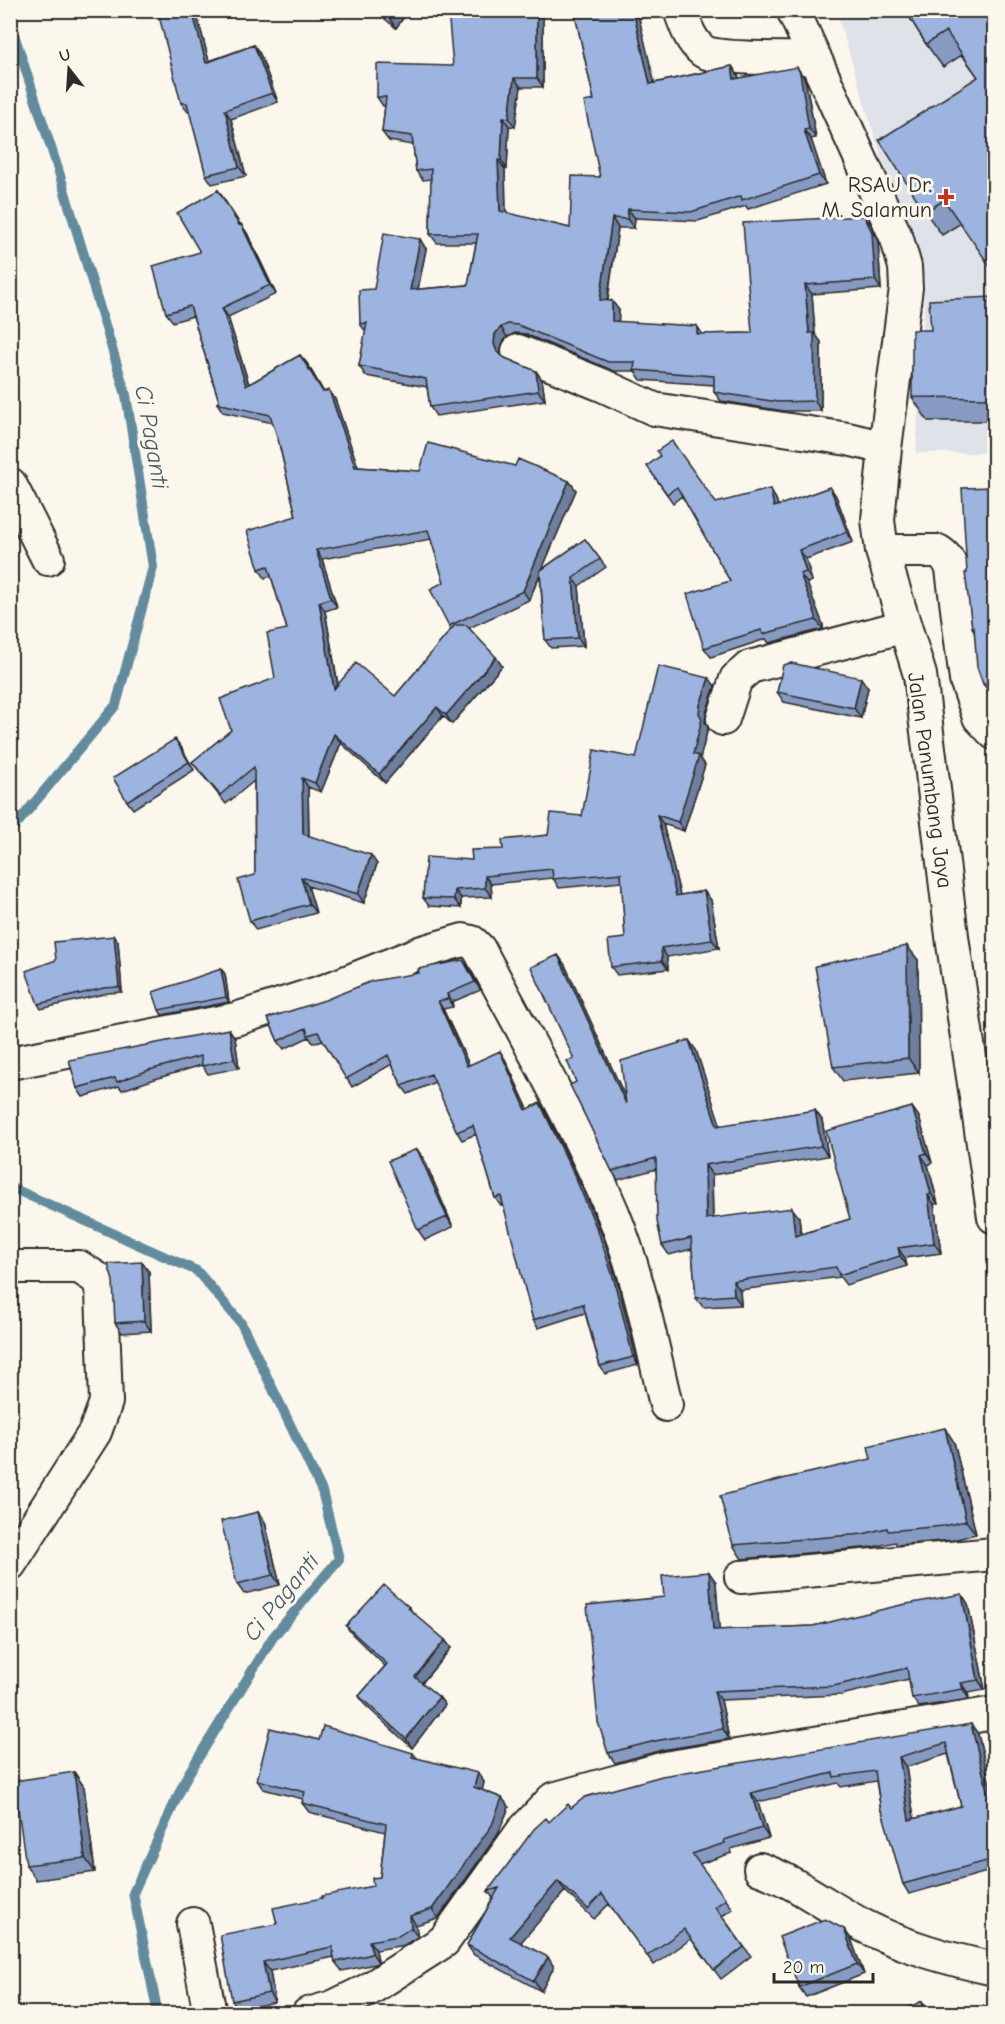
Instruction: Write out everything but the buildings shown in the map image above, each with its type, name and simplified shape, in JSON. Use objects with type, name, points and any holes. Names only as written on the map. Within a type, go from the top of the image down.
[{"type":"street","points":[[680,10],[689,34],[704,52],[721,55],[814,58]]},
{"type":"street","name":"Jalan Panumbang Jaya","points":[[793,10],[897,239],[905,267],[906,288],[878,520],[882,551],[920,675],[953,944],[994,1217]]},
{"type":"street","points":[[518,351],[654,409],[848,439],[885,448]]},
{"type":"street","points":[[10,484],[48,559]]},
{"type":"street","points":[[882,551],[938,551],[949,561],[952,569],[966,680],[979,717],[994,733]]},
{"type":"street","points":[[723,719],[736,679],[750,667],[905,626]]},
{"type":"street","points":[[10,1063],[236,1019],[324,991],[422,952],[463,940],[472,942],[479,949],[570,1119],[613,1214],[639,1292],[666,1405]]},
{"type":"street","points":[[10,1267],[79,1267],[98,1279],[102,1292],[106,1402],[95,1432],[10,1564]]},
{"type":"street","points":[[741,1577],[994,1554]]},
{"type":"street","points":[[308,2013],[333,2007],[368,1990],[444,1941],[522,1832],[553,1799],[665,1768],[994,1713]]},
{"type":"street","points":[[760,1869],[778,1876],[896,1942],[952,1960],[994,1969]]},
{"type":"street","points":[[193,1924],[210,2013]]},
{"type":"shaded area","name":"RSAU Dr. M. Salamun","points":[[836,11],[994,11],[994,453],[916,453],[925,284],[915,238],[881,157]]},
{"type":"waterway","name":"Ci Paganti","points":[[10,22],[58,169],[126,395],[153,567],[116,705],[10,832]]},
{"type":"waterway","name":"Ci Paganti","points":[[10,1187],[197,1271],[241,1323],[322,1491],[339,1559],[273,1637],[187,1776],[133,1893],[158,2014]]},
{"type":"place","name":"RSAU Dr. M. Salamun","points":[[946,197]]}]
